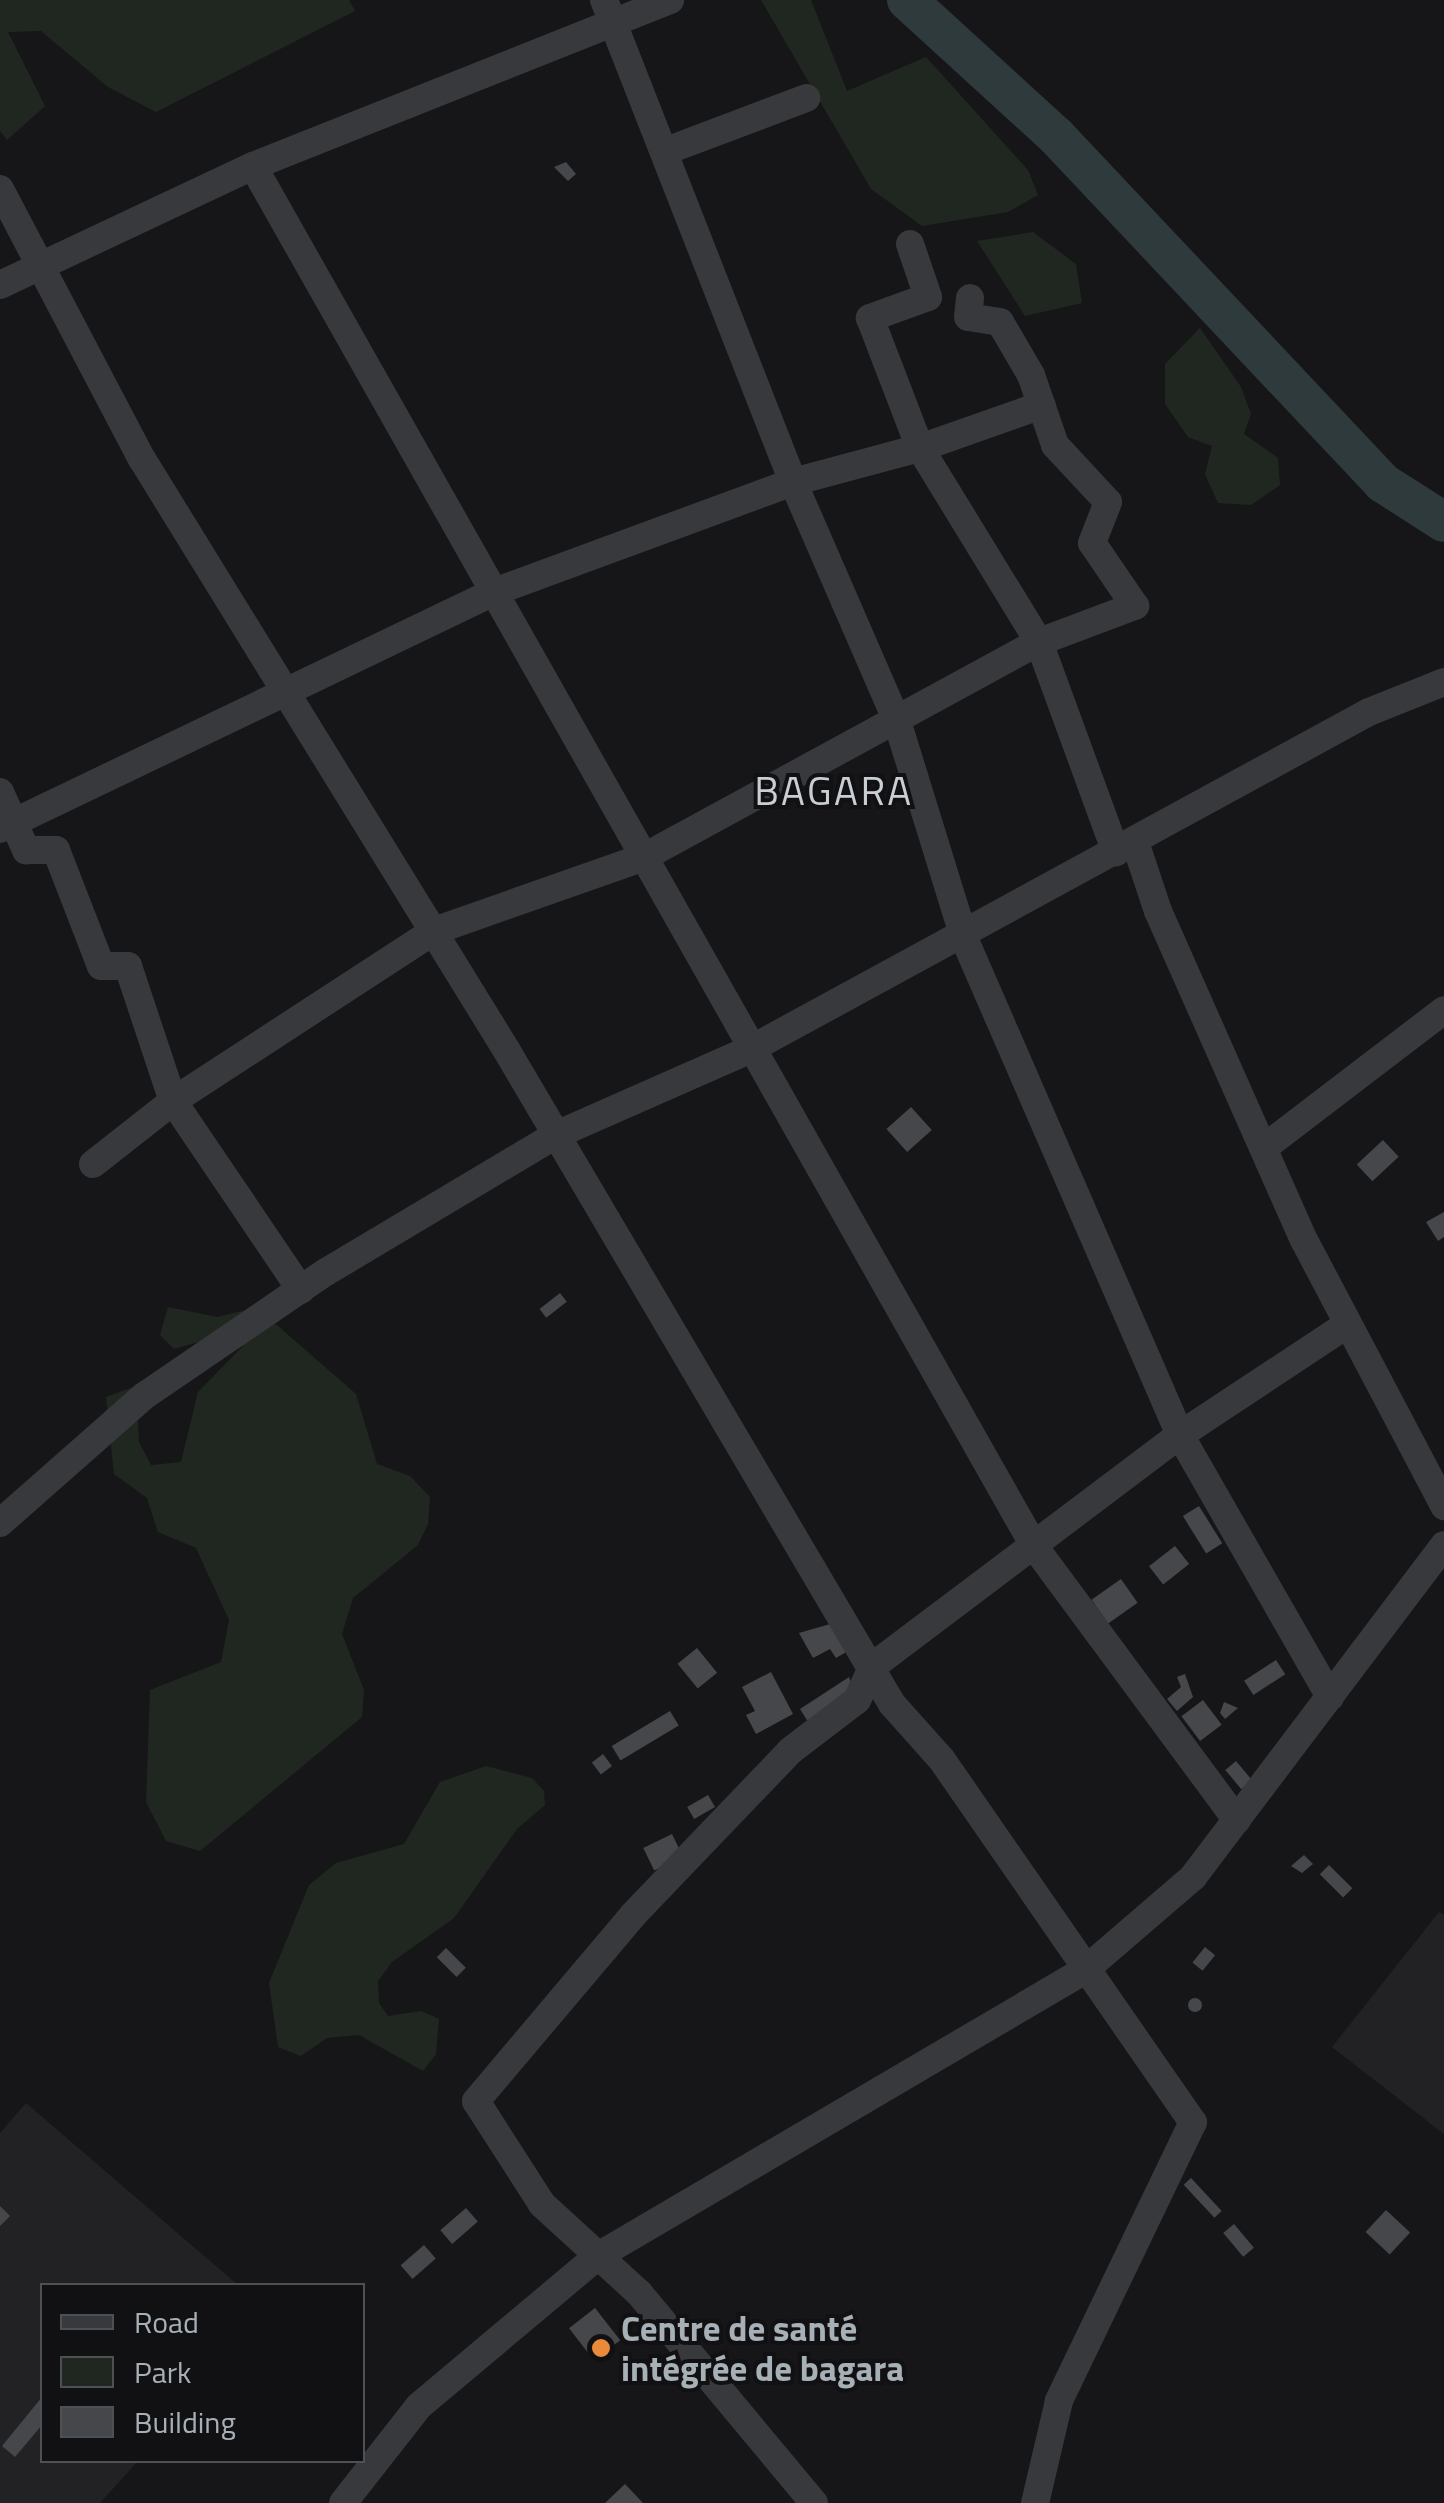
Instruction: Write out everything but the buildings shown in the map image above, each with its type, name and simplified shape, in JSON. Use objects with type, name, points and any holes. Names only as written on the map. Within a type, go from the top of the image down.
[{"type":"street","points":[[0,285],[253,166],[609,12],[670,0]]},
{"type":"street","points":[[609,12],[793,482],[897,722],[964,938],[1180,1435],[1330,1698]]},
{"type":"street","points":[[666,151],[806,98]]},
{"type":"street","points":[[253,166],[749,1050],[1034,1546],[1237,1820]]},
{"type":"street","points":[[0,190],[142,460],[434,931],[873,1666],[892,1704],[942,1760],[1193,2122],[1059,2401],[1035,2503]]},
{"type":"street","points":[[910,244],[928,297],[870,318],[920,448],[1039,642],[1126,847],[1348,1324],[1444,1506]]},
{"type":"street","points":[[94,1164],[172,1100],[434,931],[644,857],[728,806],[897,722],[1039,642],[1136,606],[1092,543],[1108,502],[1056,445],[1042,405],[1000,322],[968,317],[970,298]]},
{"type":"street","points":[[9,827],[284,688],[494,592],[793,482],[920,448],[1042,405]]},
{"type":"street","points":[[0,1524],[144,1396],[301,1290],[556,1136],[749,1050],[964,938],[1368,712],[1444,682]]},
{"type":"street","points":[[0,792],[9,827],[26,850],[56,850],[101,966],[128,966],[172,1100],[301,1290]]},
{"type":"street","points":[[1265,1146],[1444,1010]]},
{"type":"street","points":[[814,2503],[638,2293],[542,2204],[476,2101],[738,1806],[790,1752],[857,1700],[873,1666],[1180,1435],[1348,1324]]},
{"type":"street","points":[[343,2503],[419,2406],[598,2256],[1085,1970],[1193,1877],[1444,1545]]},
{"type":"shaded area","points":[[1439,1912],[1444,1915],[1444,2134],[1332,2047]]},
{"type":"shaded area","points":[[26,2103],[236,2283],[40,2283],[40,2463],[136,2463],[100,2503],[0,2503],[0,2133]]},
{"type":"green space","points":[[0,0],[349,0],[355,11],[156,112],[108,87],[41,31],[8,32],[45,106],[7,140],[0,131]]},
{"type":"green space","points":[[761,0],[811,0],[847,91],[926,57],[1028,170],[1038,195],[1008,212],[922,226],[871,189]]},
{"type":"green space","points":[[1033,232],[1076,264],[1082,303],[1025,316],[977,241]]},
{"type":"green space","points":[[1200,328],[1241,387],[1251,414],[1244,434],[1278,458],[1280,485],[1251,505],[1218,503],[1205,474],[1212,446],[1188,437],[1165,404],[1165,364]]},
{"type":"green space","points":[[168,1307],[217,1317],[250,1309],[278,1326],[356,1394],[377,1464],[410,1476],[430,1497],[428,1524],[418,1545],[353,1598],[342,1634],[364,1690],[362,1717],[200,1851],[166,1841],[146,1802],[150,1690],[221,1662],[229,1620],[196,1548],[158,1532],[147,1498],[114,1474],[106,1397],[136,1386],[139,1442],[151,1465],[181,1462],[198,1392],[244,1345],[212,1338],[174,1349],[160,1335]]},
{"type":"green space","points":[[486,1766],[532,1778],[544,1791],[545,1805],[517,1829],[454,1918],[392,1962],[378,1981],[379,2003],[388,2016],[421,2011],[439,2019],[436,2054],[423,2071],[359,2035],[327,2038],[301,2056],[278,2047],[269,1983],[309,1885],[336,1863],[404,1844],[440,1782]]},
{"type":"waterway","points":[[907,0],[1056,136],[1383,483],[1444,522]]},
{"type":"place","name":"Centre de santé intégrée de bagara","points":[[601,2348]]},
{"type":"district","name":"BAGARA","points":[[834,791]]}]
